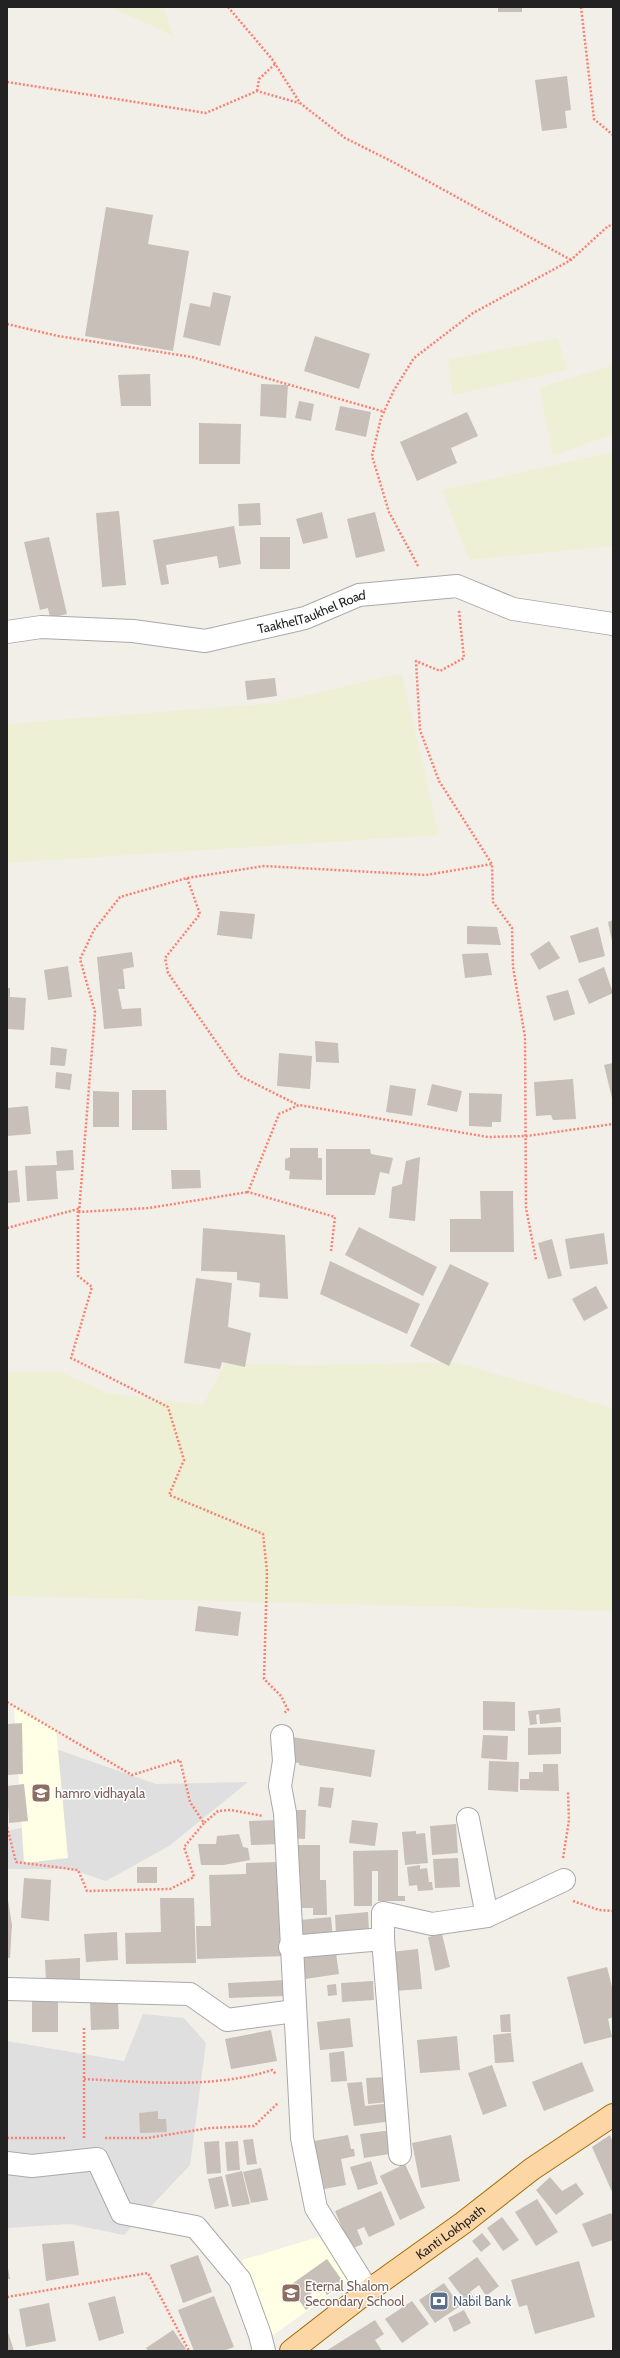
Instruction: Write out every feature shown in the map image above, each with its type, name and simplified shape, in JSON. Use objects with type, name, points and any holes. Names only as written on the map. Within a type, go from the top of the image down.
[{"type":"main road","name":"Kanti Lokhpath","points":[[291,2351],[368,2291],[463,2223],[532,2170],[613,2115]]},
{"type":"street","name":"TaakhelTaukhel Road","points":[[7,632],[41,627],[133,631],[205,641],[305,618],[358,595],[457,586],[513,609],[613,624]]},
{"type":"street","points":[[282,1736],[284,1761],[280,1786],[285,1813],[291,1923],[290,1947],[302,2138],[316,2208],[368,2291]]},
{"type":"street","points":[[468,1819],[487,1916]]},
{"type":"street","points":[[400,2154],[383,1939],[383,1913],[432,1924],[487,1916],[564,1880]]},
{"type":"street","points":[[290,1947],[383,1939]]},
{"type":"street","points":[[8,1989],[190,1994],[227,2020],[295,2011]]},
{"type":"street","points":[[7,2163],[32,2166],[97,2159],[122,2213],[196,2227],[240,2280],[260,2335],[264,2351]]},
{"type":"path","points":[[228,7],[275,64],[300,103],[344,138],[393,162],[571,260]]},
{"type":"path","points":[[581,7],[594,119],[613,136]]},
{"type":"path","points":[[257,91],[259,79],[275,64]]},
{"type":"path","points":[[7,82],[206,113],[257,91],[300,103]]},
{"type":"path","points":[[423,569],[416,565],[389,512],[372,456],[381,418],[394,390],[414,358],[473,313],[571,260],[608,226],[613,226]]},
{"type":"path","points":[[7,324],[58,336],[192,356],[385,412]]},
{"type":"path","points":[[457,586],[464,658],[440,672],[416,662],[420,730],[439,781],[492,864],[493,902],[512,928],[513,967],[525,1037],[527,1136],[526,1208],[536,1260]]},
{"type":"path","points":[[283,1714],[288,1710],[281,1696],[264,1679],[267,1572],[263,1534],[169,1495],[184,1460],[168,1407],[71,1358],[92,1287],[78,1276],[78,1210],[95,1012],[80,959],[94,930],[120,897],[187,878],[264,866],[426,875],[492,864]]},
{"type":"path","points":[[187,878],[200,914],[165,958],[168,973],[240,1076],[299,1105],[488,1137],[527,1136],[613,1124]]},
{"type":"path","points":[[248,1192],[279,1114],[299,1105]]},
{"type":"path","points":[[7,1228],[78,1210],[149,1208],[248,1192],[335,1217],[331,1251]]},
{"type":"path","points":[[7,1702],[132,1775],[180,1760],[190,1802],[204,1823]]},
{"type":"path","points":[[7,1827],[16,1862],[78,1870],[87,1891],[143,1891],[170,1889],[194,1877],[184,1847],[204,1823],[218,1812],[225,1811],[269,1817],[280,1816],[285,1813]]},
{"type":"path","points":[[84,2028],[84,2138]]},
{"type":"path","points":[[84,2079],[185,2082],[249,2077],[272,2070],[282,2079],[298,2080]]},
{"type":"path","points":[[100,2138],[147,2138],[210,2128],[254,2126],[280,2101]]},
{"type":"path","points":[[7,2138],[69,2138]]},
{"type":"path","points":[[77,2138],[92,2138]]},
{"type":"path","points":[[7,2297],[148,2273],[189,2351]]},
{"type":"shaded area","points":[[110,7],[163,7],[174,36]]},
{"type":"shaded area","points":[[558,338],[567,370],[453,395],[448,360]]},
{"type":"shaded area","points":[[613,365],[613,434],[553,456],[539,388]]},
{"type":"shaded area","points":[[613,452],[613,546],[469,560],[442,490]]},
{"type":"shaded area","points":[[402,673],[439,835],[7,863],[7,724],[273,703]]},
{"type":"shaded area","points":[[455,1362],[613,1408],[613,1611],[7,1596],[7,1372],[60,1372],[108,1393],[203,1405],[225,1363],[303,1365]]},
{"type":"shaded area","name":"hamro vidhayala","points":[[14,1705],[56,1729],[68,1858],[24,1863]]},
{"type":"shaded area","points":[[47,1746],[156,1784],[248,1782],[169,1846],[106,1881],[70,1869],[7,1869],[7,1831],[43,1823]]},
{"type":"shaded area","points":[[143,2014],[184,2018],[206,2043],[190,2165],[124,2235],[70,2224],[7,2228],[7,2041],[124,2061]]},
{"type":"shaded area","name":"Eternal Shalom Secondary School","points":[[322,2236],[348,2282],[273,2335],[251,2304],[242,2260]]},
{"type":"building","points":[[498,7],[522,7],[522,12],[498,12]]},
{"type":"building","points":[[567,76],[571,110],[565,111],[567,128],[542,131],[535,80]]},
{"type":"building","points":[[106,207],[153,215],[148,244],[189,251],[173,351],[85,336]]},
{"type":"building","points":[[213,292],[231,296],[220,346],[183,337],[190,303],[210,307]]},
{"type":"building","points":[[315,336],[370,354],[359,389],[304,371]]},
{"type":"building","points":[[150,374],[151,406],[121,406],[118,375]]},
{"type":"building","points":[[261,384],[288,385],[286,418],[260,416]]},
{"type":"building","points":[[299,401],[314,404],[311,421],[295,418]]},
{"type":"building","points":[[340,406],[371,412],[366,437],[335,430]]},
{"type":"building","points":[[467,412],[478,436],[451,448],[457,463],[417,481],[400,442]]},
{"type":"building","points":[[199,423],[241,424],[240,464],[199,464]]},
{"type":"building","points":[[260,503],[261,525],[239,526],[238,504]]},
{"type":"building","points":[[119,511],[126,585],[102,587],[96,513]]},
{"type":"building","points":[[322,512],[328,538],[303,544],[296,519]]},
{"type":"building","points":[[375,512],[385,551],[356,558],[347,519]]},
{"type":"building","points":[[234,526],[241,564],[219,568],[217,556],[166,565],[169,584],[161,585],[153,540]]},
{"type":"building","points":[[49,537],[67,614],[50,618],[48,608],[40,610],[24,542]]},
{"type":"building","points":[[260,537],[290,537],[290,569],[260,569]]},
{"type":"building","points":[[275,678],[277,696],[247,700],[245,681]]},
{"type":"building","points":[[220,911],[255,914],[252,939],[217,935]]},
{"type":"building","points":[[613,920],[613,941],[612,941],[608,922]]},
{"type":"building","points":[[467,926],[497,927],[501,945],[467,944]]},
{"type":"building","points":[[598,927],[605,956],[579,963],[570,936]]},
{"type":"building","points":[[549,941],[560,958],[539,970],[530,954]]},
{"type":"building","points":[[132,952],[134,967],[123,969],[125,989],[118,989],[122,1009],[141,1008],[142,1026],[104,1029],[97,957]]},
{"type":"building","points":[[488,953],[492,975],[465,978],[462,954]]},
{"type":"building","points":[[68,966],[72,997],[48,1000],[44,970]]},
{"type":"building","points":[[604,967],[613,993],[589,1004],[578,979]]},
{"type":"building","points":[[7,988],[10,988],[10,997],[26,998],[24,1030],[7,1029]]},
{"type":"building","points":[[568,990],[575,1014],[554,1021],[546,996]]},
{"type":"building","points":[[315,1041],[338,1043],[339,1063],[316,1062]]},
{"type":"building","points":[[51,1047],[67,1049],[65,1066],[50,1065]]},
{"type":"building","points":[[279,1053],[312,1056],[310,1089],[277,1086]]},
{"type":"building","points":[[613,1063],[613,1098],[612,1098],[604,1065]]},
{"type":"building","points":[[56,1072],[72,1074],[70,1090],[55,1088]]},
{"type":"building","points":[[573,1079],[576,1119],[553,1120],[551,1115],[536,1116],[534,1082]]},
{"type":"building","points":[[432,1084],[462,1091],[457,1112],[427,1105]]},
{"type":"building","points":[[390,1085],[416,1089],[412,1116],[386,1112]]},
{"type":"building","points":[[132,1090],[166,1090],[167,1130],[132,1130]]},
{"type":"building","points":[[93,1091],[119,1092],[119,1127],[93,1127]]},
{"type":"building","points":[[469,1093],[502,1094],[501,1122],[492,1122],[492,1127],[469,1126]]},
{"type":"building","points":[[28,1106],[31,1134],[7,1136],[7,1108]]},
{"type":"building","points":[[290,1148],[318,1148],[318,1158],[322,1158],[322,1180],[289,1179],[290,1171],[285,1170],[285,1159],[290,1157]]},
{"type":"building","points":[[326,1149],[370,1149],[371,1154],[393,1158],[389,1174],[380,1172],[375,1195],[326,1195]]},
{"type":"building","points":[[73,1150],[74,1170],[56,1171],[58,1199],[27,1201],[25,1166],[57,1165],[56,1151]]},
{"type":"building","points":[[420,1157],[415,1221],[389,1218],[392,1187],[402,1184],[406,1161]]},
{"type":"building","points":[[17,1170],[20,1202],[7,1203],[7,1171]]},
{"type":"building","points":[[171,1170],[200,1170],[201,1188],[172,1189]]},
{"type":"building","points":[[480,1191],[513,1191],[514,1252],[450,1252],[450,1219],[481,1219]]},
{"type":"building","points":[[359,1227],[437,1267],[423,1296],[345,1255]]},
{"type":"building","points":[[203,1228],[285,1235],[288,1299],[259,1297],[260,1283],[237,1280],[237,1272],[201,1271]]},
{"type":"building","points":[[604,1233],[608,1264],[570,1269],[565,1239]]},
{"type":"building","points":[[552,1239],[562,1276],[548,1279],[538,1243]]},
{"type":"building","points":[[330,1261],[420,1304],[407,1334],[320,1294]]},
{"type":"building","points":[[450,1264],[489,1283],[449,1366],[410,1346]]},
{"type":"building","points":[[196,1278],[232,1283],[228,1327],[251,1333],[245,1367],[222,1362],[220,1369],[184,1363]]},
{"type":"building","points":[[596,1286],[608,1308],[584,1321],[572,1299]]},
{"type":"building","points":[[198,1606],[241,1612],[238,1636],[195,1631]]},
{"type":"building","points":[[483,1701],[515,1702],[515,1731],[483,1730]]},
{"type":"building","points":[[560,1708],[561,1722],[540,1724],[539,1714],[536,1715],[537,1724],[530,1725],[528,1711]]},
{"type":"building","points":[[22,1723],[23,1774],[7,1775],[7,1724]]},
{"type":"building","points":[[561,1727],[561,1754],[528,1755],[528,1728]]},
{"type":"building","points":[[483,1735],[508,1736],[507,1760],[481,1758]]},
{"type":"building","points":[[292,1737],[375,1750],[371,1777],[289,1762]]},
{"type":"building","points":[[489,1761],[519,1762],[518,1792],[488,1790]]},
{"type":"building","points":[[543,1764],[558,1764],[559,1791],[520,1790],[520,1779],[529,1779],[529,1772],[543,1772]]},
{"type":"building","points":[[24,1784],[28,1821],[9,1823],[7,1786]]},
{"type":"building","points":[[320,1787],[334,1788],[331,1808],[318,1806]]},
{"type":"building","points":[[288,1810],[306,1810],[305,1839],[288,1838]]},
{"type":"building","points":[[281,1820],[282,1844],[251,1845],[249,1821]]},
{"type":"building","points":[[352,1820],[378,1823],[375,1846],[349,1843]]},
{"type":"building","points":[[456,1824],[458,1853],[432,1855],[430,1826]]},
{"type":"building","points":[[416,1831],[416,1834],[425,1833],[428,1863],[405,1865],[402,1832]]},
{"type":"building","points":[[239,1834],[243,1847],[248,1848],[250,1860],[224,1865],[201,1865],[198,1844],[216,1844],[217,1836]]},
{"type":"building","points":[[295,1845],[320,1845],[320,1880],[326,1880],[327,1915],[313,1915],[313,1908],[295,1908]]},
{"type":"building","points":[[398,1850],[398,1896],[405,1896],[405,1901],[378,1901],[378,1871],[372,1871],[372,1906],[354,1906],[353,1851]]},
{"type":"building","points":[[458,1858],[460,1887],[435,1888],[433,1859]]},
{"type":"building","points":[[278,1862],[288,1956],[197,1959],[196,1926],[211,1926],[209,1875],[246,1874],[246,1863]]},
{"type":"building","points":[[420,1865],[420,1869],[427,1868],[429,1882],[432,1882],[433,1890],[418,1891],[417,1885],[409,1886],[407,1867]]},
{"type":"building","points":[[137,1867],[157,1867],[157,1883],[137,1883]]},
{"type":"building","points":[[24,1878],[51,1880],[49,1921],[21,1918]]},
{"type":"building","points":[[160,1898],[194,1898],[196,1963],[126,1964],[125,1933],[161,1932]]},
{"type":"building","points":[[8,1900],[12,1925],[10,1958],[7,1958]]},
{"type":"building","points":[[368,1912],[369,1932],[336,1935],[335,1915]]},
{"type":"building","points":[[331,1917],[333,1939],[301,1941],[300,1920]]},
{"type":"building","points":[[117,1932],[118,1960],[86,1962],[84,1934]]},
{"type":"building","points":[[442,1934],[450,1967],[435,1971],[428,1937]]},
{"type":"building","points":[[335,1946],[339,1974],[305,1979],[302,1950]]},
{"type":"building","points":[[418,1949],[422,1989],[395,1991],[391,1952]]},
{"type":"building","points":[[80,1958],[80,1980],[46,1982],[45,1960]]},
{"type":"building","points":[[607,1967],[613,1991],[613,2017],[608,2019],[612,2037],[584,2044],[567,1977]]},
{"type":"building","points":[[285,1980],[286,1996],[229,1998],[228,1983]]},
{"type":"building","points":[[373,1981],[374,2000],[342,2002],[341,1983]]},
{"type":"building","points":[[336,1984],[337,1995],[328,1996],[327,1985]]},
{"type":"building","points":[[32,2000],[58,2001],[58,2032],[32,2032]]},
{"type":"building","points":[[90,2001],[118,2001],[119,2029],[91,2030]]},
{"type":"building","points":[[510,2014],[511,2032],[501,2032],[500,2015]]},
{"type":"building","points":[[350,2018],[353,2047],[320,2050],[317,2022]]},
{"type":"building","points":[[271,2030],[277,2061],[231,2069],[225,2039]]},
{"type":"building","points":[[511,2033],[514,2062],[495,2063],[493,2035]]},
{"type":"building","points":[[457,2036],[460,2070],[420,2073],[417,2040]]},
{"type":"building","points":[[344,2051],[347,2081],[331,2082],[329,2053]]},
{"type":"building","points":[[582,2062],[594,2091],[544,2111],[532,2082]]},
{"type":"building","points":[[492,2065],[507,2106],[483,2115],[468,2073]]},
{"type":"building","points":[[387,2077],[389,2102],[368,2104],[366,2078]]},
{"type":"building","points":[[362,2082],[365,2106],[391,2103],[393,2121],[354,2126],[347,2083]]},
{"type":"building","points":[[158,2111],[158,2119],[166,2119],[167,2132],[140,2133],[139,2113]]},
{"type":"building","points":[[392,2130],[396,2153],[364,2158],[360,2134]]},
{"type":"building","points":[[348,2135],[351,2149],[354,2149],[355,2156],[341,2159],[346,2185],[324,2189],[314,2141]]},
{"type":"building","points":[[451,2135],[460,2181],[421,2188],[412,2143]]},
{"type":"building","points":[[610,2135],[613,2143],[613,2194],[592,2147]]},
{"type":"building","points":[[253,2139],[257,2164],[247,2165],[243,2140]]},
{"type":"building","points":[[219,2141],[221,2173],[207,2174],[204,2142]]},
{"type":"building","points":[[238,2141],[240,2170],[227,2171],[225,2142]]},
{"type":"building","points":[[371,2161],[378,2184],[358,2190],[350,2167]]},
{"type":"building","points":[[405,2164],[425,2208],[400,2220],[380,2176]]},
{"type":"building","points":[[261,2168],[268,2200],[251,2203],[243,2172]]},
{"type":"building","points":[[242,2171],[250,2204],[232,2207],[225,2175]]},
{"type":"building","points":[[222,2176],[229,2206],[215,2209],[208,2179]]},
{"type":"building","points":[[550,2177],[562,2191],[576,2183],[584,2194],[556,2215],[536,2190]]},
{"type":"building","points":[[381,2191],[395,2225],[369,2237],[364,2227],[357,2230],[363,2244],[351,2249],[335,2211]]},
{"type":"building","points":[[537,2199],[558,2232],[536,2246],[515,2212]]},
{"type":"building","points":[[611,2213],[613,2217],[613,2240],[592,2247],[582,2224]]},
{"type":"building","points":[[502,2217],[519,2240],[503,2251],[487,2228]]},
{"type":"building","points":[[482,2233],[491,2244],[481,2252],[472,2241]]},
{"type":"building","points":[[74,2241],[79,2275],[46,2281],[42,2244]]},
{"type":"building","points":[[198,2255],[212,2292],[183,2303],[170,2265]]},
{"type":"building","points":[[477,2257],[499,2286],[486,2296],[479,2285],[470,2292],[477,2302],[470,2307],[448,2278]]},
{"type":"building","points":[[327,2259],[344,2283],[327,2295],[321,2286],[310,2294],[316,2302],[306,2310],[289,2286]]},
{"type":"building","points":[[579,2261],[595,2317],[535,2334],[527,2305],[519,2307],[511,2280]]},
{"type":"building","points":[[7,2263],[10,2279],[7,2279]]},
{"type":"building","points":[[444,2283],[460,2306],[435,2323],[419,2300]]},
{"type":"building","points":[[115,2296],[124,2333],[99,2341],[88,2303]]},
{"type":"building","points":[[214,2296],[234,2347],[223,2351],[194,2351],[178,2310]]},
{"type":"building","points":[[412,2301],[429,2324],[402,2343],[385,2319]]},
{"type":"building","points":[[49,2303],[56,2341],[26,2347],[19,2309]]},
{"type":"building","points":[[464,2310],[471,2323],[454,2332],[448,2318]]},
{"type":"building","points":[[375,2320],[384,2334],[375,2340],[382,2351],[326,2351]]},
{"type":"building","points":[[7,2329],[14,2351],[7,2351]]},
{"type":"building","points":[[173,2330],[186,2349],[183,2351],[148,2351],[146,2348]]},
{"type":"place","name":"hamro vidhayala","points":[[41,1793]]},
{"type":"place","name":"Eternal Shalom Secondary School","points":[[291,2293]]},
{"type":"place","name":"Nabil Bank","points":[[439,2301]]}]
